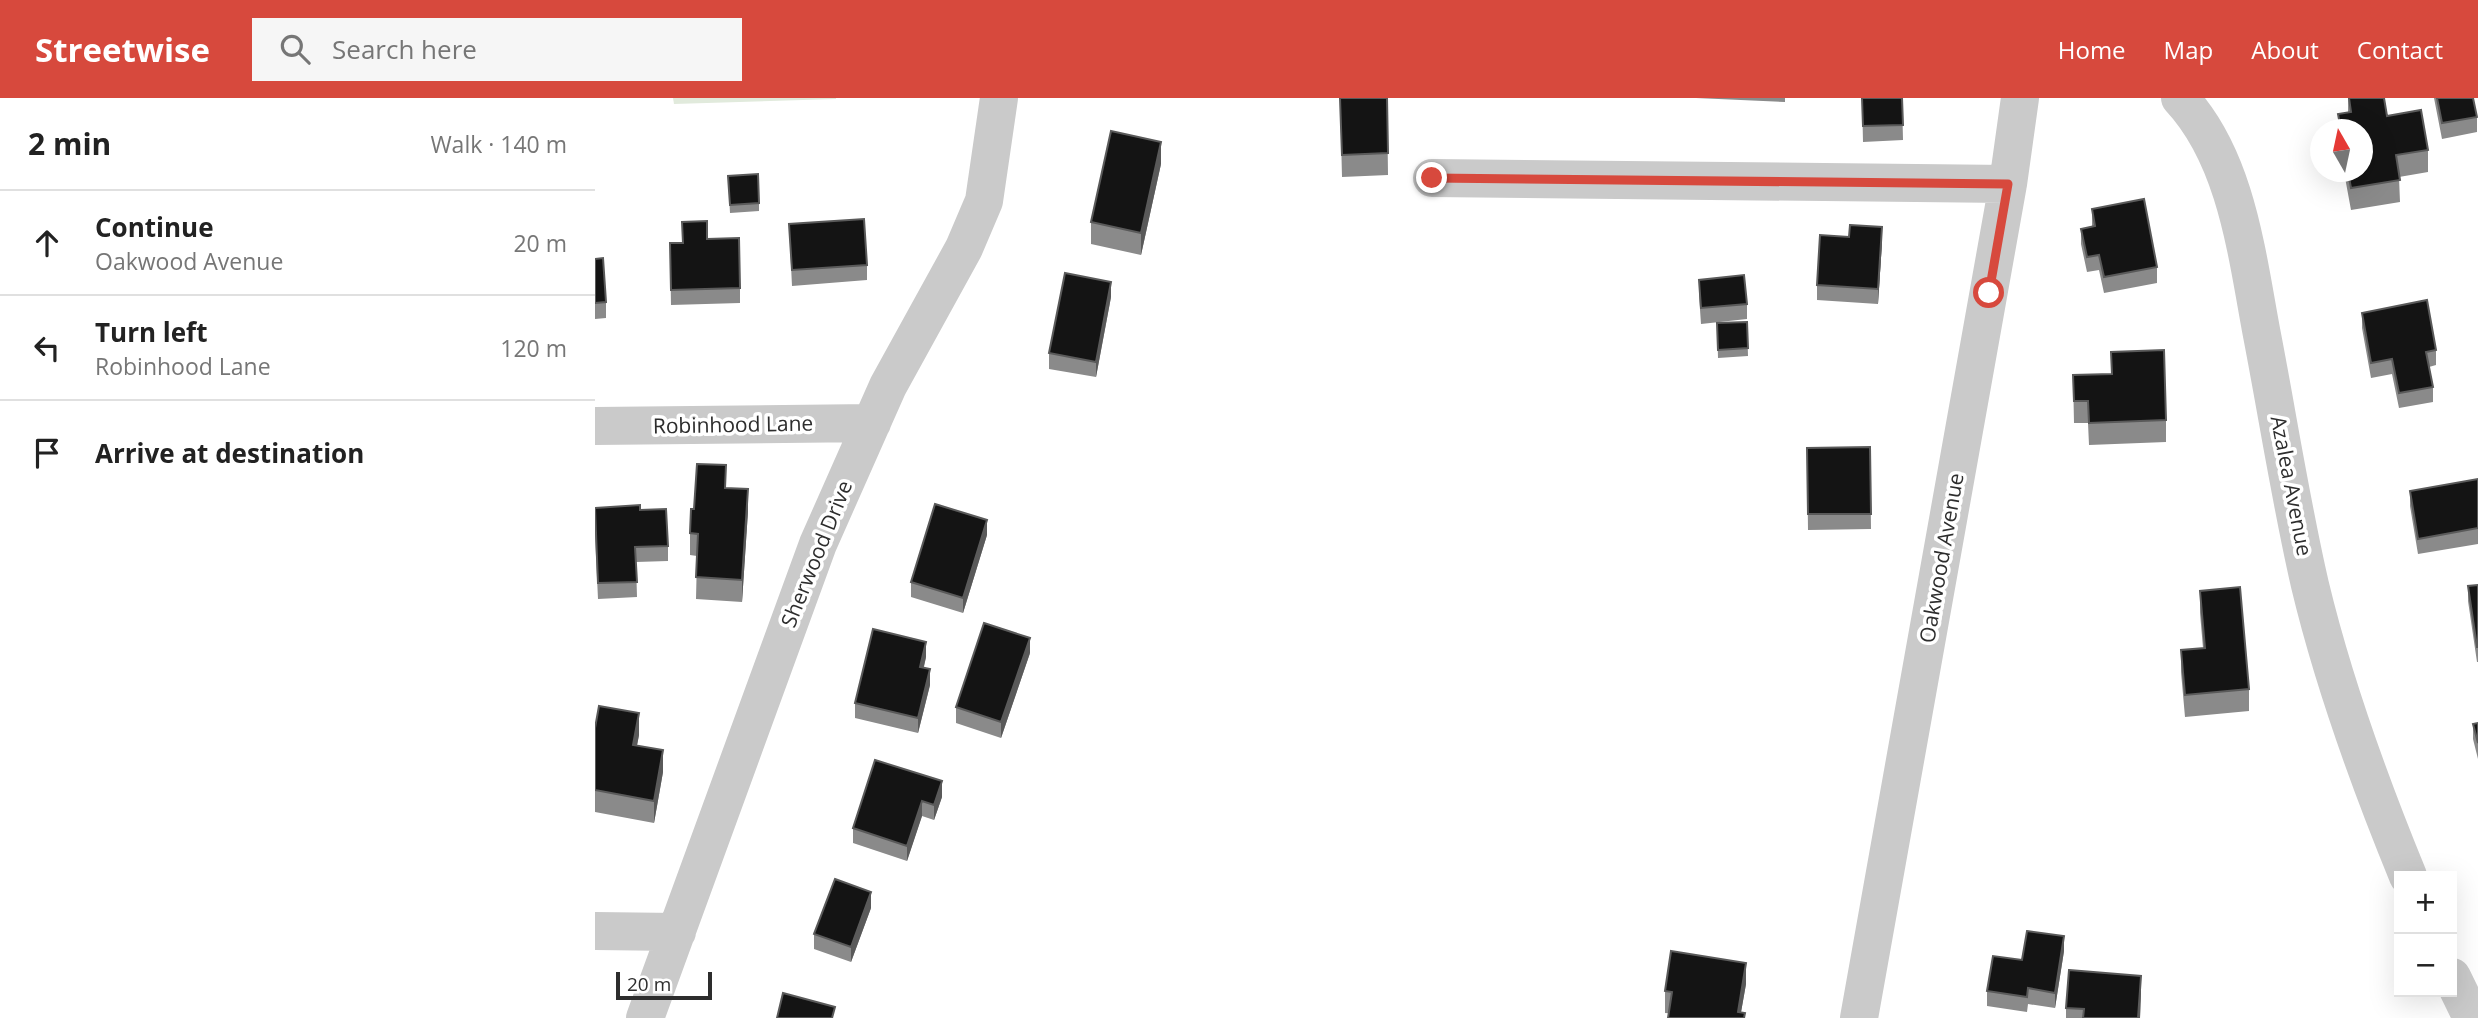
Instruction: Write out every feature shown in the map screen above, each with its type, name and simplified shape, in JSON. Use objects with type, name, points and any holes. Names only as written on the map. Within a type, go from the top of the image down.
[{"type":"street","name":"Sherwood Drive","points":[[645,1018],[818,544],[888,386],[964,248],[984,201],[999,98]]},
{"type":"street","name":"Oakwood Avenue","points":[[1859,1018],[2008,184],[2020,98]]},
{"type":"street","name":"Azalea Avenue","points":[[2180,98],[2219,156],[2230,185],[2247,255],[2310,583],[2335,681],[2406,871]]},
{"type":"street","points":[[1432,178],[2008,184]]},
{"type":"street","name":"Robinhood Lane","points":[[595,426],[872,423]]},
{"type":"street","points":[[595,931],[677,932]]},
{"type":"street","points":[[2457,987],[2472,1018]]},
{"type":"shaded area","points":[[673,98],[836,98],[836,99],[674,104]]},
{"type":"building","points":[[1340,98],[1387,98],[1388,153],[1342,155]]},
{"type":"building","points":[[1862,98],[1902,98],[1903,125],[1863,126]]},
{"type":"building","points":[[2349,98],[2384,98],[2387,116],[2421,110],[2428,150],[2396,155],[2400,180],[2351,188],[2350,182],[2373,182],[2373,119],[2339,119],[2338,114],[2351,112]]},
{"type":"building","points":[[2437,98],[2473,98],[2477,117],[2442,123]]},
{"type":"building","points":[[1111,131],[1161,142],[1141,233],[1091,222]]},
{"type":"building","points":[[758,174],[759,203],[730,205],[728,176]]},
{"type":"building","points":[[2144,199],[2157,267],[2104,277],[2099,255],[2087,257],[2081,229],[2095,226],[2092,209]]},
{"type":"building","points":[[864,219],[867,265],[792,270],[789,224]]},
{"type":"building","points":[[707,221],[707,239],[739,238],[740,288],[671,290],[670,243],[683,243],[682,222]]},
{"type":"building","points":[[1850,225],[1882,227],[1878,289],[1817,285],[1820,235],[1849,237]]},
{"type":"building","points":[[603,258],[606,302],[595,303],[595,259]]},
{"type":"building","points":[[1065,273],[1111,282],[1096,362],[1049,353]]},
{"type":"building","points":[[1744,275],[1747,304],[1701,308],[1699,280]]},
{"type":"building","points":[[2427,300],[2436,350],[2426,352],[2433,387],[2399,393],[2392,359],[2371,363],[2362,313]]},
{"type":"building","points":[[1747,322],[1748,348],[1718,350],[1717,323]]},
{"type":"building","points":[[2164,350],[2166,420],[2089,423],[2088,401],[2074,401],[2073,375],[2112,374],[2111,352]]},
{"type":"building","points":[[1870,447],[1871,514],[1808,514],[1807,448]]},
{"type":"building","points":[[697,464],[726,465],[725,488],[748,489],[742,580],[696,577],[698,534],[690,533]]},
{"type":"building","points":[[2478,479],[2478,528],[2418,539],[2410,491]]},
{"type":"building","points":[[935,504],[987,520],[963,598],[911,582]]},
{"type":"building","points":[[640,505],[640,510],[666,509],[668,546],[635,547],[637,582],[598,583],[595,508]]},
{"type":"building","points":[[2478,585],[2478,647],[2477,647],[2468,586]]},
{"type":"building","points":[[2240,587],[2249,689],[2185,695],[2181,650],[2205,648],[2200,591]]},
{"type":"building","points":[[984,623],[1030,638],[1001,722],[956,707]]},
{"type":"building","points":[[873,629],[926,642],[920,667],[930,669],[918,718],[855,703]]},
{"type":"building","points":[[599,706],[639,713],[633,745],[663,750],[654,801],[595,790],[595,728]]},
{"type":"building","points":[[2478,723],[2478,743],[2473,724]]},
{"type":"building","points":[[875,760],[942,781],[934,805],[922,801],[907,846],[853,828]]},
{"type":"building","points":[[835,879],[871,892],[851,947],[814,934]]},
{"type":"building","points":[[2027,931],[2064,936],[2055,993],[2028,988],[2027,997],[1987,991],[1993,956],[2022,960]]},
{"type":"building","points":[[1671,951],[1746,963],[1738,1012],[1745,1013],[1744,1018],[1668,1018],[1672,992],[1665,991]]},
{"type":"building","points":[[2069,970],[2141,976],[2138,1018],[2083,1018],[2084,1009],[2066,1008]]},
{"type":"building","points":[[783,993],[835,1007],[832,1018],[777,1018]]},
{"type":"route","points":[[1432,178],[2008,184],[1989,293]]}]
